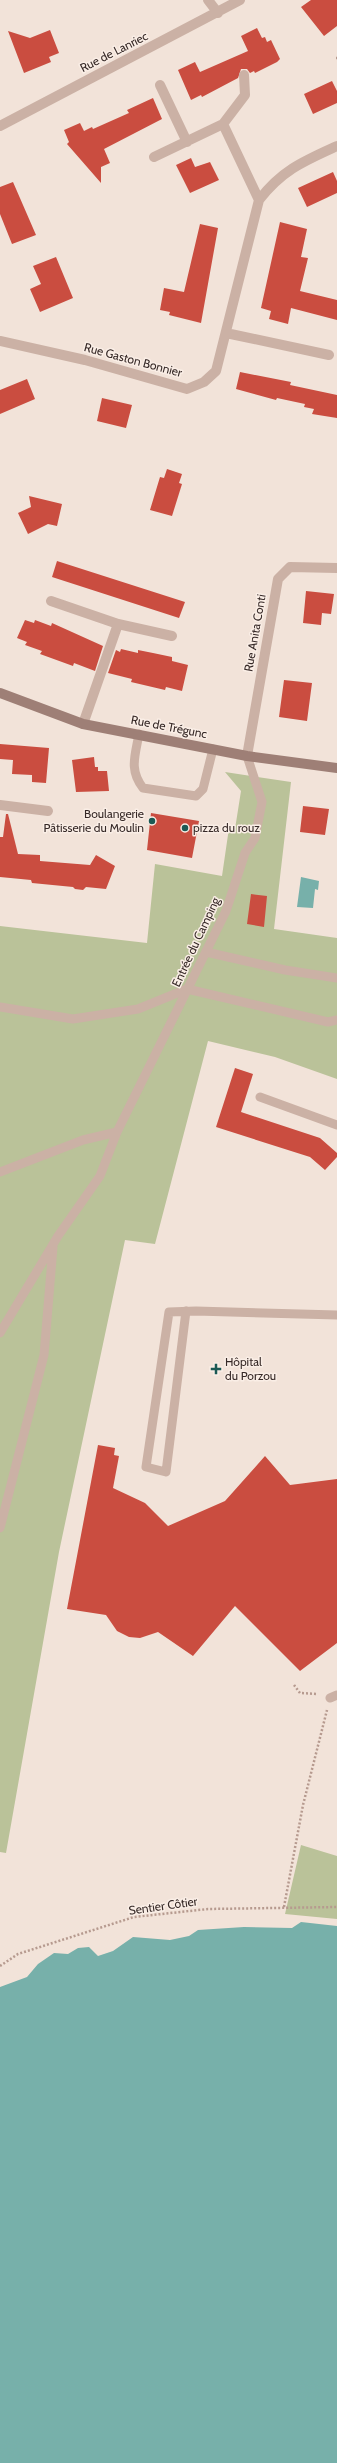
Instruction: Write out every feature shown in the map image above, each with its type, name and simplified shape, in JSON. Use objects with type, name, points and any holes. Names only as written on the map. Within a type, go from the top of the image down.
[{"type":"main road","name":"Rue de Trégunc","points":[[0,693],[83,724],[213,748],[247,756],[337,768]]},
{"type":"street","points":[[208,0],[218,13]]},
{"type":"street","name":"Rue de Lanriec","points":[[0,126],[218,13],[240,0]]},
{"type":"street","points":[[154,157],[224,124],[245,95],[244,75]]},
{"type":"street","points":[[160,85],[186,142]]},
{"type":"street","points":[[224,124],[259,200]]},
{"type":"street","name":"Rue Gaston Bonnier","points":[[0,340],[85,360],[187,389],[204,382],[216,371],[259,200],[273,182],[297,165],[337,146]]},
{"type":"street","points":[[226,333],[328,355]]},
{"type":"street","name":"Rue Anita Conti","points":[[247,756],[278,579],[290,567],[337,568]]},
{"type":"street","points":[[51,601],[118,624],[172,636]]},
{"type":"street","points":[[83,724],[118,624]]},
{"type":"street","points":[[0,805],[48,811]]},
{"type":"lane","points":[[138,734],[134,763],[135,778],[143,788],[196,796],[204,789],[213,748]]},
{"type":"lane","name":"Entrée du Camping","points":[[0,1333],[54,1244],[100,1176],[117,1132],[226,911],[245,853],[256,838],[262,802],[247,756]]},
{"type":"lane","points":[[206,952],[285,970],[337,978]]},
{"type":"lane","points":[[0,1007],[73,1019],[138,1009],[188,989],[328,1022],[337,1020]]},
{"type":"lane","points":[[260,1097],[337,1125]]},
{"type":"lane","points":[[0,1172],[83,1140],[117,1132]]},
{"type":"lane","points":[[0,1528],[44,1355],[54,1244]]},
{"type":"lane","points":[[186,1311],[166,1472],[146,1467],[169,1312],[186,1311],[337,1315]]},
{"type":"path","points":[[284,1907],[303,1805],[334,1696],[300,1693],[294,1685]]},
{"type":"path","name":"Sentier Côtier","points":[[0,1966],[18,1954],[76,1934],[134,1917],[208,1909],[337,1907]]},
{"type":"green space","points":[[225,772],[291,782],[274,929],[337,938],[337,1079],[275,1057],[208,1041],[155,1244],[125,1240],[59,1552],[6,1853],[0,1852],[0,926],[147,943],[155,864],[222,876],[229,828],[235,829],[241,791]]},
{"type":"green space","points":[[301,1845],[337,1856],[337,1919],[285,1914]]},
{"type":"water","points":[[301,877],[319,881],[318,890],[315,889],[313,908],[297,907]]},
{"type":"water","points":[[301,1922],[337,1926],[337,2463],[0,2463],[0,1987],[27,1977],[38,1964],[54,1953],[68,1954],[78,1948],[89,1947],[98,1956],[113,1951],[133,1937],[170,1940],[189,1936],[198,1930],[244,1927],[292,1928]]},
{"type":"building","points":[[311,0],[337,0],[337,26],[324,36],[301,7]]},
{"type":"building","points":[[257,28],[262,38],[265,37],[267,42],[271,40],[280,59],[255,73],[254,71],[250,73],[247,69],[241,69],[238,78],[202,97],[201,95],[191,100],[178,70],[195,62],[200,72],[248,51],[241,36]]},
{"type":"building","points":[[50,30],[59,53],[49,57],[51,62],[24,73],[8,31],[30,38]]},
{"type":"building","points":[[332,81],[337,91],[337,103],[313,114],[304,94]]},
{"type":"building","points":[[153,98],[162,119],[104,149],[110,163],[101,167],[101,183],[67,144],[69,142],[64,130],[80,123],[84,131],[92,127],[93,129],[129,113],[127,110]]},
{"type":"building","points":[[191,158],[195,167],[210,162],[219,180],[190,193],[176,165]]},
{"type":"building","points":[[333,172],[337,181],[337,193],[307,207],[298,188]]},
{"type":"building","points":[[13,182],[36,235],[12,244],[0,214],[0,187]]},
{"type":"building","points":[[280,222],[307,229],[301,257],[308,258],[300,291],[337,300],[337,320],[291,308],[288,324],[269,319],[271,311],[261,308]]},
{"type":"building","points":[[200,224],[218,228],[201,323],[169,315],[170,312],[160,310],[164,288],[184,292]]},
{"type":"building","points":[[56,257],[73,298],[40,312],[30,289],[41,284],[33,266]]},
{"type":"building","points":[[240,372],[291,382],[290,385],[337,395],[337,418],[312,414],[314,409],[304,407],[305,404],[277,398],[276,400],[236,389]]},
{"type":"building","points":[[27,379],[35,399],[0,414],[0,390]]},
{"type":"building","points":[[102,398],[132,405],[126,428],[97,421]]},
{"type":"building","points":[[167,469],[182,474],[179,483],[182,484],[172,516],[150,510],[160,477],[164,478]]},
{"type":"building","points":[[29,496],[62,504],[57,526],[48,524],[28,534],[18,513],[31,507]]},
{"type":"building","points":[[57,561],[185,602],[179,618],[52,577]]},
{"type":"building","points":[[306,591],[334,594],[331,614],[322,613],[321,625],[303,623]]},
{"type":"building","points":[[25,620],[34,623],[35,620],[51,626],[52,623],[103,646],[95,671],[74,663],[73,666],[40,654],[42,651],[25,645],[27,642],[17,638]]},
{"type":"building","points":[[121,649],[138,653],[138,650],[172,657],[172,661],[188,665],[182,691],[166,687],[165,690],[131,682],[132,679],[108,673],[116,650],[120,652]]},
{"type":"building","points":[[284,680],[312,683],[307,721],[279,717]]},
{"type":"building","points":[[0,744],[49,748],[46,783],[32,782],[32,775],[12,774],[13,760],[0,759]]},
{"type":"building","points":[[94,757],[95,767],[98,767],[98,771],[107,771],[109,791],[76,792],[72,760]]},
{"type":"building","points":[[303,806],[329,809],[325,835],[300,832]]},
{"type":"building","points":[[151,813],[199,821],[192,858],[147,850]]},
{"type":"building","points":[[6,814],[8,814],[18,854],[40,855],[40,861],[90,865],[96,855],[115,866],[106,889],[86,887],[83,890],[75,889],[73,887],[32,883],[31,880],[0,877],[0,837],[3,837]]},
{"type":"building","points":[[251,894],[267,896],[264,927],[247,924]]},
{"type":"building","points":[[235,1068],[253,1074],[241,1112],[320,1138],[337,1153],[337,1157],[325,1170],[310,1157],[216,1127]]},
{"type":"building","points":[[98,1445],[115,1448],[114,1455],[119,1456],[113,1488],[145,1503],[168,1526],[225,1501],[265,1456],[290,1485],[337,1479],[337,1643],[300,1671],[235,1606],[193,1656],[158,1632],[140,1638],[129,1637],[117,1631],[106,1615],[67,1609]]},
{"type":"place","name":"Boulangerie Pâtisserie du Moulin","points":[[152,821]]},
{"type":"place","name":"pizza du rouz","points":[[185,828]]},
{"type":"place","name":"Hôpital du Porzou","points":[[216,1369]]}]
